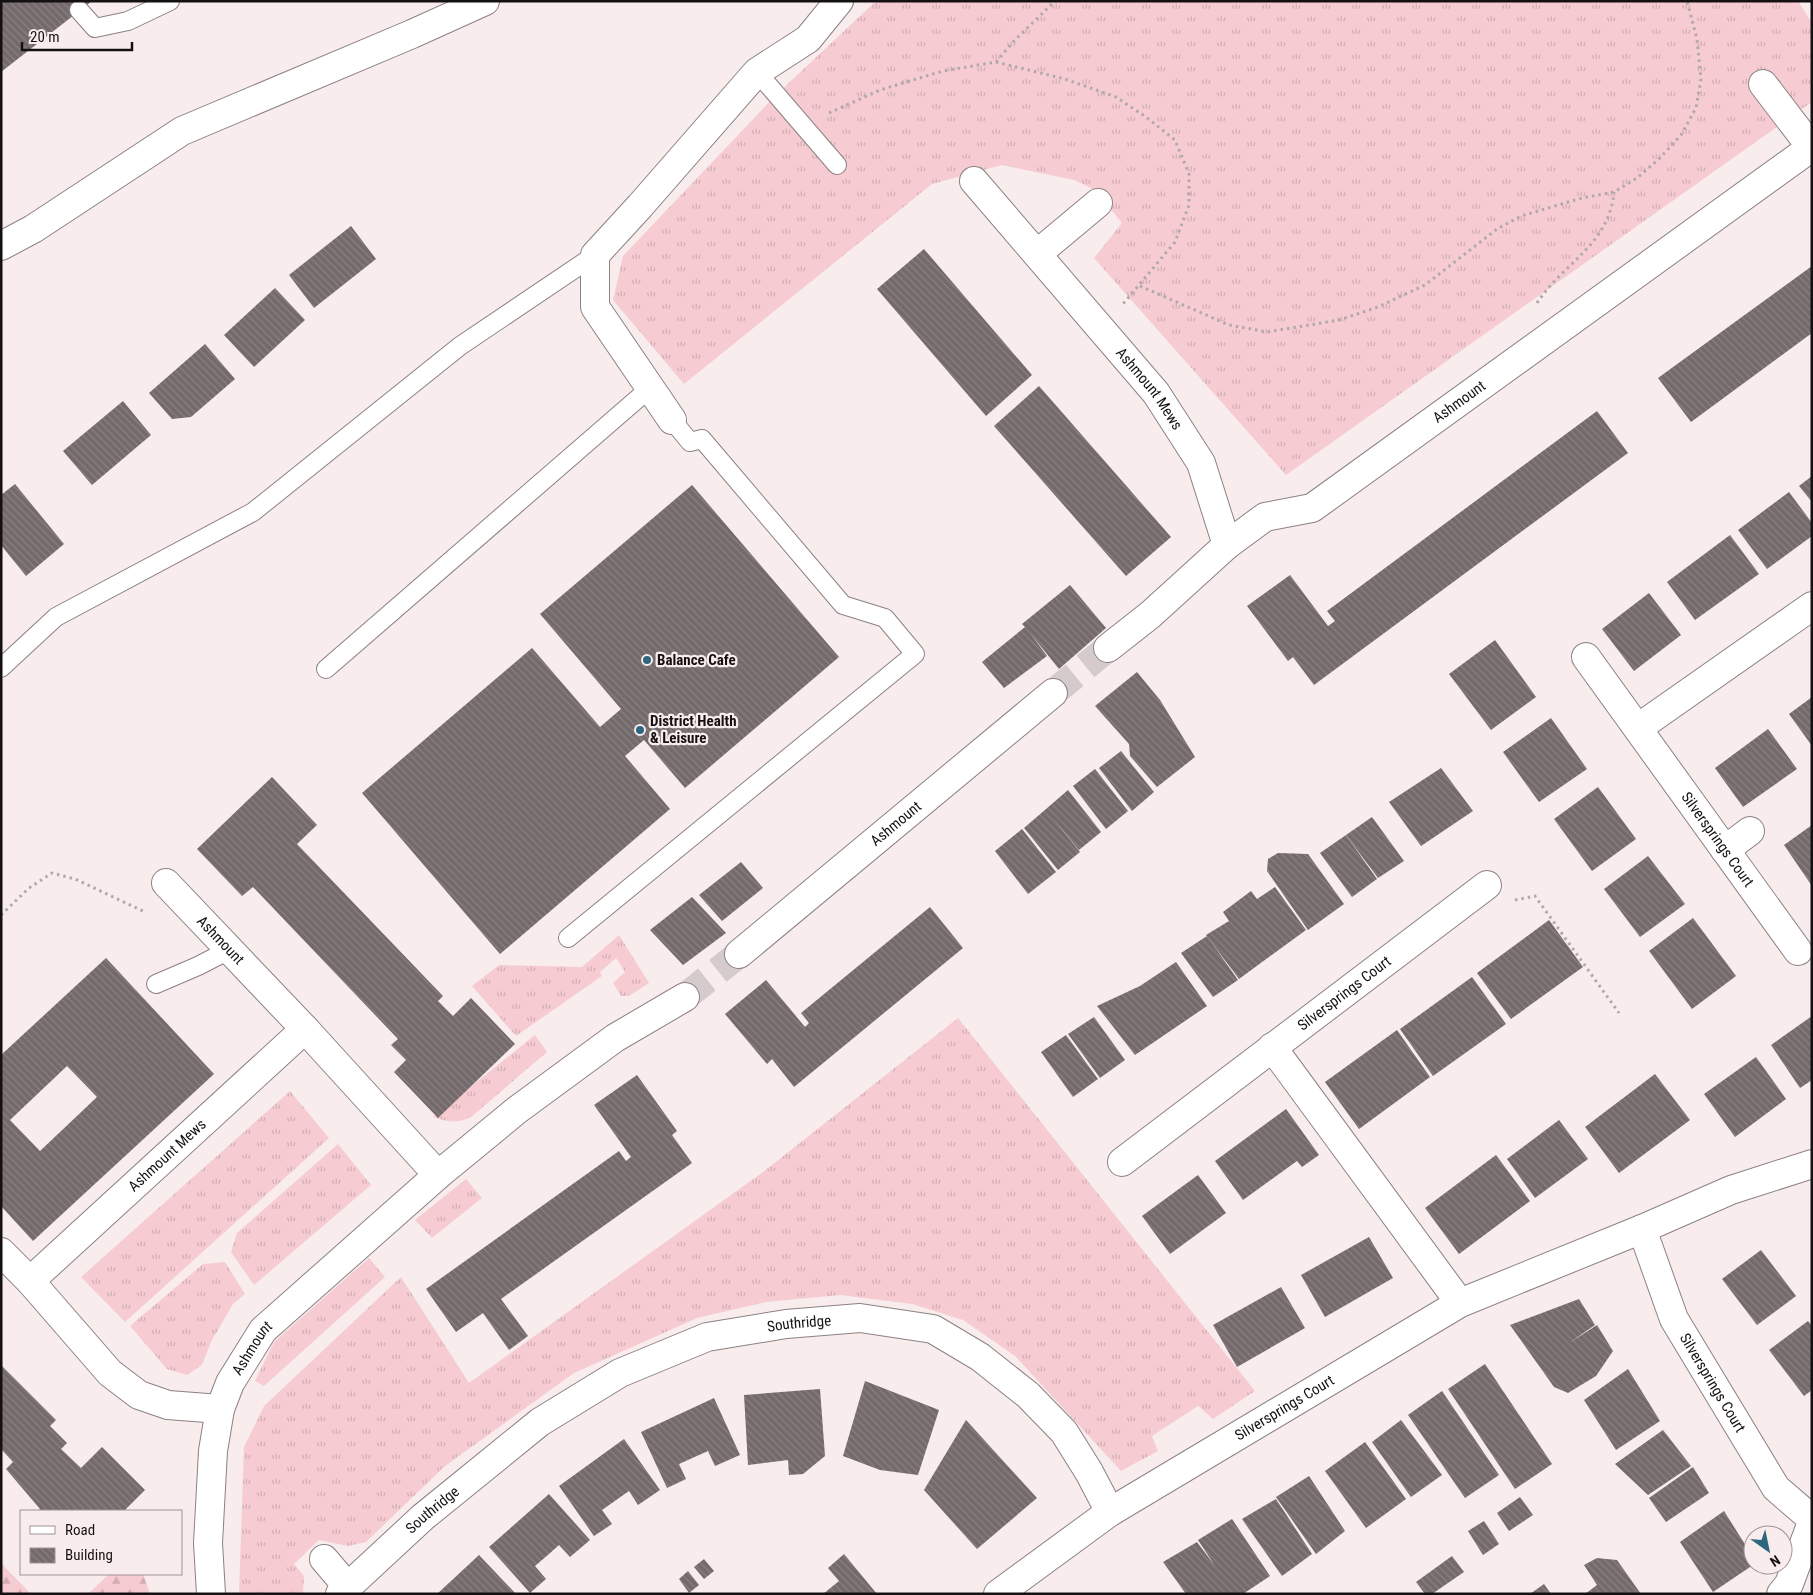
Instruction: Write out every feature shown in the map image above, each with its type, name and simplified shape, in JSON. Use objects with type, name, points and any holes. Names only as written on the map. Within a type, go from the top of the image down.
[{"type":"street","points":[[1,246],[33,230],[182,131],[412,34],[485,1]]},
{"type":"street","points":[[672,420],[595,307],[594,254],[640,206],[757,72],[808,39],[839,1]]},
{"type":"street","name":"Ashmount","points":[[1108,648],[1150,615],[1226,545],[1265,517],[1312,508],[1811,147],[1763,84]]},
{"type":"street","name":"Ashmount Mews","points":[[974,181],[1156,393],[1201,462],[1226,545]]},
{"type":"street","points":[[1037,254],[1098,203]]},
{"type":"street","points":[[1638,728],[1812,606]]},
{"type":"street","name":"Silversprings Court","points":[[1586,657],[1798,951]]},
{"type":"street","name":"Ashmount","points":[[738,954],[1053,693]]},
{"type":"street","points":[[1725,850],[1750,831]]},
{"type":"street","name":"Ashmount","points":[[166,882],[231,949],[438,1175]]},
{"type":"street","name":"Silversprings Court","points":[[1122,1162],[1487,885]]},
{"type":"street","name":"Ashmount","points":[[211,1594],[209,1524],[213,1451],[220,1409],[230,1384],[263,1330],[438,1175],[517,1110],[615,1038],[686,997]]},
{"type":"street","name":"Ashmount Mews","points":[[30,1281],[305,1029]]},
{"type":"street","points":[[1272,1048],[1460,1303]]},
{"type":"street","name":"Silversprings Court","points":[[1110,1512],[1460,1303],[1642,1230],[1731,1190],[1812,1164]]},
{"type":"street","name":"Silversprings Court","points":[[1642,1230],[1674,1320],[1776,1488],[1812,1520],[1789,1584],[1781,1594]]},
{"type":"street","points":[[1,1252],[30,1281],[110,1373],[139,1395],[168,1405],[220,1409]]},
{"type":"street","name":"Southridge","points":[[324,1559],[343,1590],[423,1517],[540,1422],[612,1378],[707,1337],[786,1324],[860,1318],[933,1329],[980,1357],[1028,1395],[1064,1432],[1089,1472],[1110,1512]]},
{"type":"street","points":[[998,1594],[1110,1512]]},
{"type":"lane","points":[[79,10],[95,28],[128,21],[170,1]]},
{"type":"lane","points":[[757,72],[837,165]]},
{"type":"lane","points":[[1,668],[56,617],[253,512],[460,346],[594,254]]},
{"type":"lane","points":[[326,669],[650,388]]},
{"type":"lane","points":[[568,938],[914,654],[885,618],[843,605],[702,440],[690,442],[672,420]]},
{"type":"lane","points":[[156,984],[231,949]]},
{"type":"path","points":[[996,62],[1014,41],[1056,1]]},
{"type":"path","points":[[1140,286],[1229,325],[1266,332],[1339,320],[1378,307],[1425,286],[1497,229],[1521,216],[1582,198],[1614,192],[1637,178],[1659,159],[1681,135],[1696,108],[1701,79],[1697,39],[1687,1]]},
{"type":"path","points":[[804,127],[834,110],[880,90],[944,71],[996,62],[1065,79],[1116,96],[1174,140],[1189,174],[1189,205],[1174,242],[1140,286],[1101,329]]},
{"type":"path","points":[[1532,348],[1524,331],[1528,317],[1543,293],[1597,240],[1613,210],[1614,192]]},
{"type":"path","points":[[1,915],[29,888],[52,873],[75,879],[145,912],[166,882]]},
{"type":"path","points":[[1487,885],[1501,902],[1536,896],[1619,1013]]},
{"type":"green space","points":[[876,1],[1798,1],[1812,23],[1812,102],[1286,475],[1094,258],[1122,223],[1095,190],[1074,180],[1002,165],[932,184],[684,384],[613,300],[623,256],[776,95]]},
{"type":"green space","points":[[619,935],[649,983],[629,996],[621,996],[613,983],[625,972],[616,958],[600,972],[602,976],[516,1036],[472,986],[499,965],[582,967]]},
{"type":"green space","points":[[958,1018],[1255,1391],[1213,1419],[1198,1406],[1152,1436],[1158,1451],[1121,1471],[1015,1356],[963,1320],[912,1304],[840,1295],[766,1302],[697,1318],[574,1373],[445,1466],[366,1542],[348,1546],[319,1540],[294,1564],[304,1576],[303,1594],[239,1594],[244,1447],[264,1406],[401,1277],[469,1383],[763,1172]]},
{"type":"green space","points":[[535,1035],[547,1052],[471,1117],[452,1122],[433,1117]]},
{"type":"green space","points":[[290,1091],[329,1138],[125,1322],[81,1277]]},
{"type":"green space","points":[[338,1144],[371,1185],[254,1285],[231,1252],[237,1233]]},
{"type":"green space","points":[[466,1179],[482,1198],[432,1238],[415,1220]]},
{"type":"green space","points":[[369,1258],[385,1277],[264,1386],[255,1381],[274,1342]]},
{"type":"green space","points":[[225,1262],[245,1294],[233,1304],[212,1340],[202,1365],[187,1375],[167,1369],[130,1326],[203,1264]]},
{"type":"green space","points":[[1,1563],[31,1594],[1,1594]]},
{"type":"green space","points":[[108,1575],[143,1575],[150,1594],[88,1594]]},
{"type":"building","points":[[1,1],[92,1],[1,72]]},
{"type":"building","points":[[351,226],[376,259],[314,308],[289,275]]},
{"type":"building","points":[[924,249],[1032,375],[986,416],[877,289]]},
{"type":"building","points":[[1812,266],[1812,333],[1691,422],[1658,378]]},
{"type":"building","points":[[275,288],[305,320],[254,367],[224,335]]},
{"type":"building","points":[[205,344],[235,379],[191,417],[172,419],[149,393]]},
{"type":"building","points":[[1039,386],[1171,537],[1126,576],[994,426]]},
{"type":"building","points":[[123,401],[151,435],[92,485],[63,451]]},
{"type":"building","points":[[1597,411],[1628,453],[1314,685],[1293,657],[1288,661],[1247,606],[1290,575],[1328,626],[1335,621],[1327,611]]},
{"type":"building","points":[[1812,476],[1812,502],[1799,486]]},
{"type":"building","points":[[15,484],[64,544],[26,576],[1,545],[1,495]]},
{"type":"building","points":[[692,485],[839,657],[685,788],[644,740],[625,756],[670,809],[500,954],[362,793],[532,648],[600,727],[621,709],[540,614]]},
{"type":"building","points":[[1789,492],[1812,523],[1812,536],[1767,569],[1738,530]]},
{"type":"building","points":[[1730,535],[1759,574],[1695,620],[1667,582]]},
{"type":"building","points":[[1070,585],[1106,628],[1059,669],[1030,633],[1047,656],[1004,688],[982,662],[1025,627],[1022,624]]},
{"type":"building","points":[[1649,593],[1681,635],[1634,671],[1602,629]]},
{"type":"building","points":[[1495,640],[1536,697],[1491,730],[1449,674]]},
{"type":"building","points":[[1137,672],[1160,700],[1195,757],[1157,787],[1130,756],[1129,744],[1095,706]]},
{"type":"building","points":[[1812,697],[1812,746],[1789,714]]},
{"type":"building","points":[[1551,718],[1587,769],[1539,802],[1503,752]]},
{"type":"building","points":[[1768,729],[1797,769],[1743,807],[1715,768]]},
{"type":"building","points":[[1121,751],[1154,792],[1132,811],[1099,768]]},
{"type":"building","points":[[1441,768],[1473,811],[1421,846],[1389,802]]},
{"type":"building","points":[[1095,769],[1128,811],[1106,829],[1073,786]]},
{"type":"building","points":[[272,777],[317,825],[297,844],[443,996],[438,1001],[453,1016],[471,998],[515,1044],[438,1118],[394,1072],[406,1060],[391,1045],[398,1039],[253,887],[242,896],[197,849]]},
{"type":"building","points":[[1598,787],[1636,839],[1592,871],[1554,819]]},
{"type":"building","points":[[1068,790],[1101,832],[1079,850],[1051,816],[1080,852],[1058,870],[1024,828]]},
{"type":"building","points":[[1372,817],[1404,861],[1378,878],[1346,835]]},
{"type":"building","points":[[1812,825],[1812,886],[1784,845]]},
{"type":"building","points":[[1022,829],[1056,872],[1028,894],[995,851]]},
{"type":"building","points":[[1346,835],[1377,879],[1352,897],[1320,853]]},
{"type":"building","points":[[1278,853],[1308,854],[1344,904],[1308,930],[1267,871],[1268,859]]},
{"type":"building","points":[[1648,856],[1685,904],[1640,937],[1604,889]]},
{"type":"building","points":[[741,862],[763,888],[722,921],[699,895]]},
{"type":"building","points":[[1275,887],[1306,930],[1239,979],[1206,935],[1229,921],[1223,912],[1251,891],[1257,899]]},
{"type":"building","points":[[692,897],[726,933],[683,965],[650,930]]},
{"type":"building","points":[[930,907],[963,948],[794,1087],[772,1059],[767,1064],[725,1014],[766,980],[805,1027],[809,1023],[801,1013]]},
{"type":"building","points":[[1693,918],[1736,976],[1692,1009],[1649,951]]},
{"type":"building","points":[[1549,920],[1583,967],[1511,1019],[1477,973]]},
{"type":"building","points":[[1207,936],[1238,980],[1213,997],[1181,953]]},
{"type":"building","points":[[106,958],[214,1074],[33,1241],[1,1206],[1,1055]],"holes":[[[67,1066],[97,1097],[40,1151],[10,1120]]]},
{"type":"building","points":[[1176,962],[1207,1006],[1135,1055],[1097,1006],[1140,986]]},
{"type":"building","points":[[1472,977],[1506,1024],[1433,1076],[1400,1029]]},
{"type":"building","points":[[1812,1016],[1812,1080],[1800,1088],[1771,1045]]},
{"type":"building","points":[[1094,1017],[1125,1060],[1100,1078],[1068,1034]]},
{"type":"building","points":[[1397,1030],[1430,1077],[1359,1129],[1325,1082]]},
{"type":"building","points":[[1066,1035],[1098,1079],[1073,1097],[1041,1052]]},
{"type":"building","points":[[1756,1057],[1786,1099],[1735,1137],[1704,1094]]},
{"type":"building","points":[[1655,1074],[1690,1120],[1619,1173],[1585,1127]]},
{"type":"building","points":[[637,1075],[677,1131],[672,1135],[692,1163],[501,1299],[528,1336],[509,1350],[483,1313],[456,1332],[426,1289],[619,1151],[626,1161],[631,1157],[594,1105]]},
{"type":"building","points":[[1286,1109],[1319,1155],[1302,1167],[1297,1161],[1243,1200],[1215,1161]]},
{"type":"building","points":[[1559,1120],[1588,1159],[1535,1198],[1507,1159]]},
{"type":"building","points":[[1496,1155],[1530,1201],[1459,1254],[1425,1208]]},
{"type":"building","points":[[1198,1175],[1226,1213],[1170,1254],[1142,1216]]},
{"type":"building","points":[[1369,1237],[1393,1278],[1325,1317],[1301,1275]]},
{"type":"building","points":[[1761,1250],[1796,1296],[1757,1325],[1722,1279]]},
{"type":"building","points":[[1281,1287],[1305,1328],[1237,1367],[1213,1325]]},
{"type":"building","points":[[1579,1299],[1595,1325],[1569,1343],[1597,1325],[1613,1351],[1596,1376],[1568,1393],[1554,1387],[1510,1325]]},
{"type":"building","points":[[1808,1321],[1812,1326],[1812,1390],[1804,1396],[1769,1350]]},
{"type":"building","points":[[1485,1364],[1552,1464],[1515,1489],[1448,1389]]},
{"type":"building","points":[[1,1365],[56,1420],[50,1426],[67,1443],[61,1449],[81,1468],[102,1447],[145,1490],[125,1510],[39,1510],[6,1469],[13,1462],[1,1449]]},
{"type":"building","points":[[1628,1369],[1660,1421],[1616,1450],[1584,1400]]},
{"type":"building","points":[[865,1381],[939,1410],[918,1475],[880,1470],[843,1456]]},
{"type":"building","points":[[820,1389],[825,1456],[803,1474],[789,1475],[788,1460],[748,1465],[744,1395]]},
{"type":"building","points":[[1442,1391],[1499,1475],[1465,1498],[1408,1415]]},
{"type":"building","points":[[714,1398],[740,1455],[715,1466],[708,1451],[679,1464],[686,1479],[667,1488],[641,1432]]},
{"type":"building","points":[[966,1420],[1037,1498],[977,1549],[924,1490]]},
{"type":"building","points":[[1401,1420],[1442,1475],[1411,1497],[1372,1442]]},
{"type":"building","points":[[1663,1430],[1691,1466],[1648,1495],[1615,1464]]},
{"type":"building","points":[[624,1439],[660,1490],[638,1505],[629,1491],[602,1510],[612,1524],[594,1536],[559,1486]]},
{"type":"building","points":[[1365,1442],[1406,1499],[1366,1528],[1325,1471]]},
{"type":"building","points":[[1693,1467],[1709,1493],[1666,1522],[1649,1498]]},
{"type":"building","points":[[1309,1476],[1345,1531],[1316,1554],[1276,1497]]},
{"type":"building","points":[[549,1494],[590,1540],[570,1557],[559,1545],[535,1566],[546,1579],[530,1593],[489,1547]]},
{"type":"building","points":[[1520,1497],[1533,1515],[1509,1531],[1497,1513]]},
{"type":"building","points":[[1276,1499],[1312,1554],[1282,1576],[1242,1519]]},
{"type":"building","points":[[1724,1511],[1743,1541],[1743,1572],[1713,1592],[1680,1542]]},
{"type":"building","points":[[1232,1519],[1270,1576],[1243,1594],[1186,1594],[1163,1562],[1197,1542],[1215,1566],[1198,1540]]},
{"type":"building","points":[[1484,1521],[1499,1544],[1483,1555],[1468,1531]]},
{"type":"building","points":[[844,1554],[877,1594],[823,1594],[839,1581],[828,1568]]},
{"type":"building","points":[[479,1555],[516,1594],[437,1594],[450,1582]]},
{"type":"building","points":[[1452,1556],[1464,1572],[1432,1594],[1425,1594],[1416,1582]]},
{"type":"building","points":[[1597,1558],[1617,1560],[1641,1594],[1585,1594],[1597,1585],[1584,1565]]},
{"type":"building","points":[[704,1559],[714,1571],[704,1579],[694,1567]]},
{"type":"building","points":[[688,1571],[699,1585],[689,1593],[679,1579]]},
{"type":"building","points":[[1544,1584],[1551,1594],[1530,1594]]},
{"type":"tunnel","points":[[1053,693],[1108,648]]},
{"type":"tunnel","points":[[685,997],[739,954]]},
{"type":"place","name":"Balance Cafe","points":[[647,660]]},
{"type":"place","name":"District Health & Leisure","points":[[640,730]]}]
